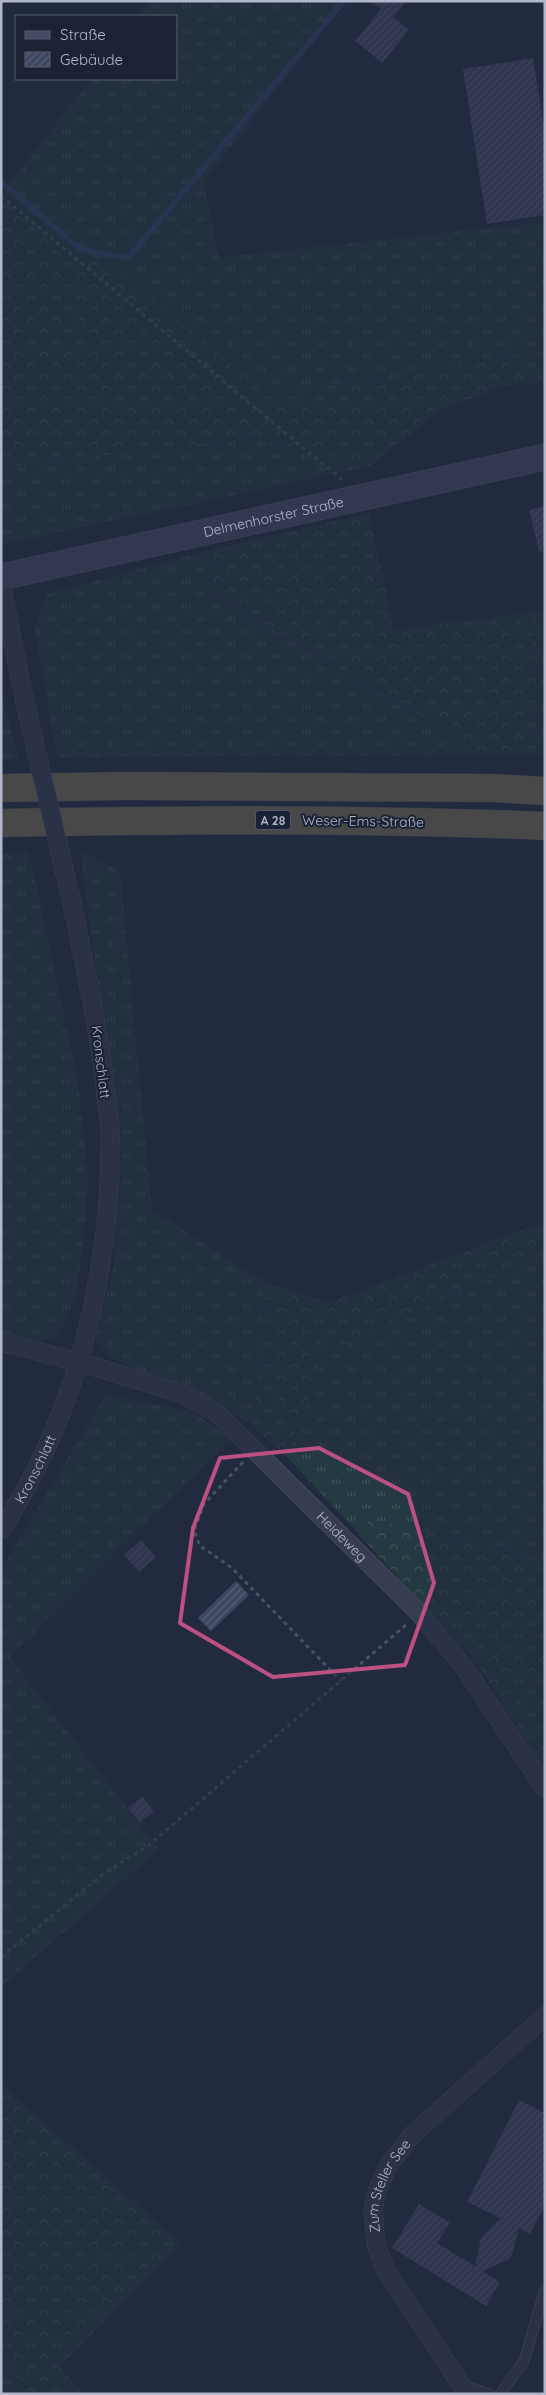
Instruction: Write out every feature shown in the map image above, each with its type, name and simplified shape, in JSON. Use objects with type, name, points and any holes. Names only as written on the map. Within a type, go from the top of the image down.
[{"type":"highway","points":[[493,788],[516,775],[545,775]]},
{"type":"highway","points":[[1,788],[137,786],[493,788],[545,791]]},
{"type":"highway","name":"Weser-Ems-Straße","points":[[1,823],[347,820],[545,826]]},
{"type":"street","name":"Delmenhorster Straße","points":[[1,577],[545,457]]},
{"type":"street","name":"Kronschlatt","points":[[1,583],[24,698],[73,908],[99,1034],[110,1130],[105,1224],[94,1303],[79,1362],[57,1425],[16,1508],[1,1530]]},
{"type":"street","name":"Heideweg","points":[[1,1342],[79,1362],[183,1394],[217,1413],[419,1613],[465,1668],[545,1788]]},
{"type":"street","name":"Zum Steller See","points":[[464,2389],[385,2269],[376,2244],[373,2211],[376,2191],[388,2166],[412,2135],[545,2016]]},
{"type":"lane","points":[[500,2394],[524,2361],[545,2289]]},
{"type":"lane","points":[[464,2389],[489,2394]]},
{"type":"path","points":[[1,196],[363,497]]},
{"type":"path","points":[[255,1449],[204,1504],[194,1530],[200,1546],[232,1568],[341,1681]]},
{"type":"path","points":[[1,1957],[102,1876],[149,1845],[419,1613]]},
{"type":"highlighted area","points":[[319,1448],[408,1494],[434,1583],[405,1665],[273,1677],[180,1623],[193,1528],[220,1458]]},
{"type":"green space","points":[[149,1],[346,1],[204,182],[218,257],[545,222],[545,352],[267,394],[111,262],[75,254],[1,194],[90,80],[178,80],[178,15],[139,15]]},
{"type":"green space","points":[[1,195],[75,254],[111,262],[267,394],[545,352],[545,383],[503,386],[437,412],[370,466],[247,438],[1,468]]},
{"type":"green space","points":[[247,438],[370,466],[1,545],[1,468]]},
{"type":"green space","points":[[369,513],[394,630],[532,612],[541,754],[487,755],[211,593],[210,550]]},
{"type":"green space","points":[[210,550],[211,594],[487,755],[57,757],[35,629],[46,594]]},
{"type":"green space","points":[[545,610],[545,754],[541,754],[532,612]]},
{"type":"green space","points":[[1,693],[19,759],[1,760]]},
{"type":"green space","points":[[80,850],[120,871],[152,1210],[266,1282],[253,1426],[224,1406],[112,1359],[96,1340],[113,1268],[120,1148]]},
{"type":"green space","points":[[29,851],[78,1082],[89,1183],[76,1301],[56,1337],[36,1342],[1,1334],[1,1201],[6,1199],[1,1154],[1,854]]},
{"type":"green space","points":[[545,1221],[545,1253],[323,1353],[287,1457],[253,1426],[266,1282],[328,1303]]},
{"type":"green space","points":[[545,1253],[545,1560],[370,1519],[359,1534],[287,1457],[323,1353]]},
{"type":"green space","points":[[106,1395],[194,1412],[231,1439],[10,1657],[159,1849],[1,1987],[1,1569]]},
{"type":"green space","points":[[370,1519],[545,1560],[545,1771],[476,1662],[359,1535]]},
{"type":"green space","points":[[1,2084],[182,2244],[60,2366],[82,2394],[30,2394],[1,2360]]},
{"type":"green space","points":[[1,2360],[30,2394],[1,2394]]},
{"type":"building","points":[[371,1],[407,1],[393,17],[409,30],[382,63],[355,41],[381,9]]},
{"type":"building","points":[[533,58],[545,134],[545,215],[487,224],[463,69]]},
{"type":"building","points":[[545,506],[545,551],[539,552],[529,510]]},
{"type":"building","points":[[141,1540],[156,1557],[139,1572],[124,1555]]},
{"type":"building","points":[[236,1581],[249,1595],[211,1631],[198,1618]]},
{"type":"building","points":[[142,1796],[154,1811],[140,1823],[128,1808]]},
{"type":"building","points":[[519,2100],[545,2113],[545,2205],[530,2234],[519,2228],[512,2255],[508,2260],[483,2271],[500,2282],[486,2306],[392,2248],[419,2204],[450,2223],[437,2243],[475,2266],[481,2238],[500,2218],[467,2202]]},
{"type":"waterway","points":[[1,182],[79,248],[106,255],[129,257],[344,1]]}]
